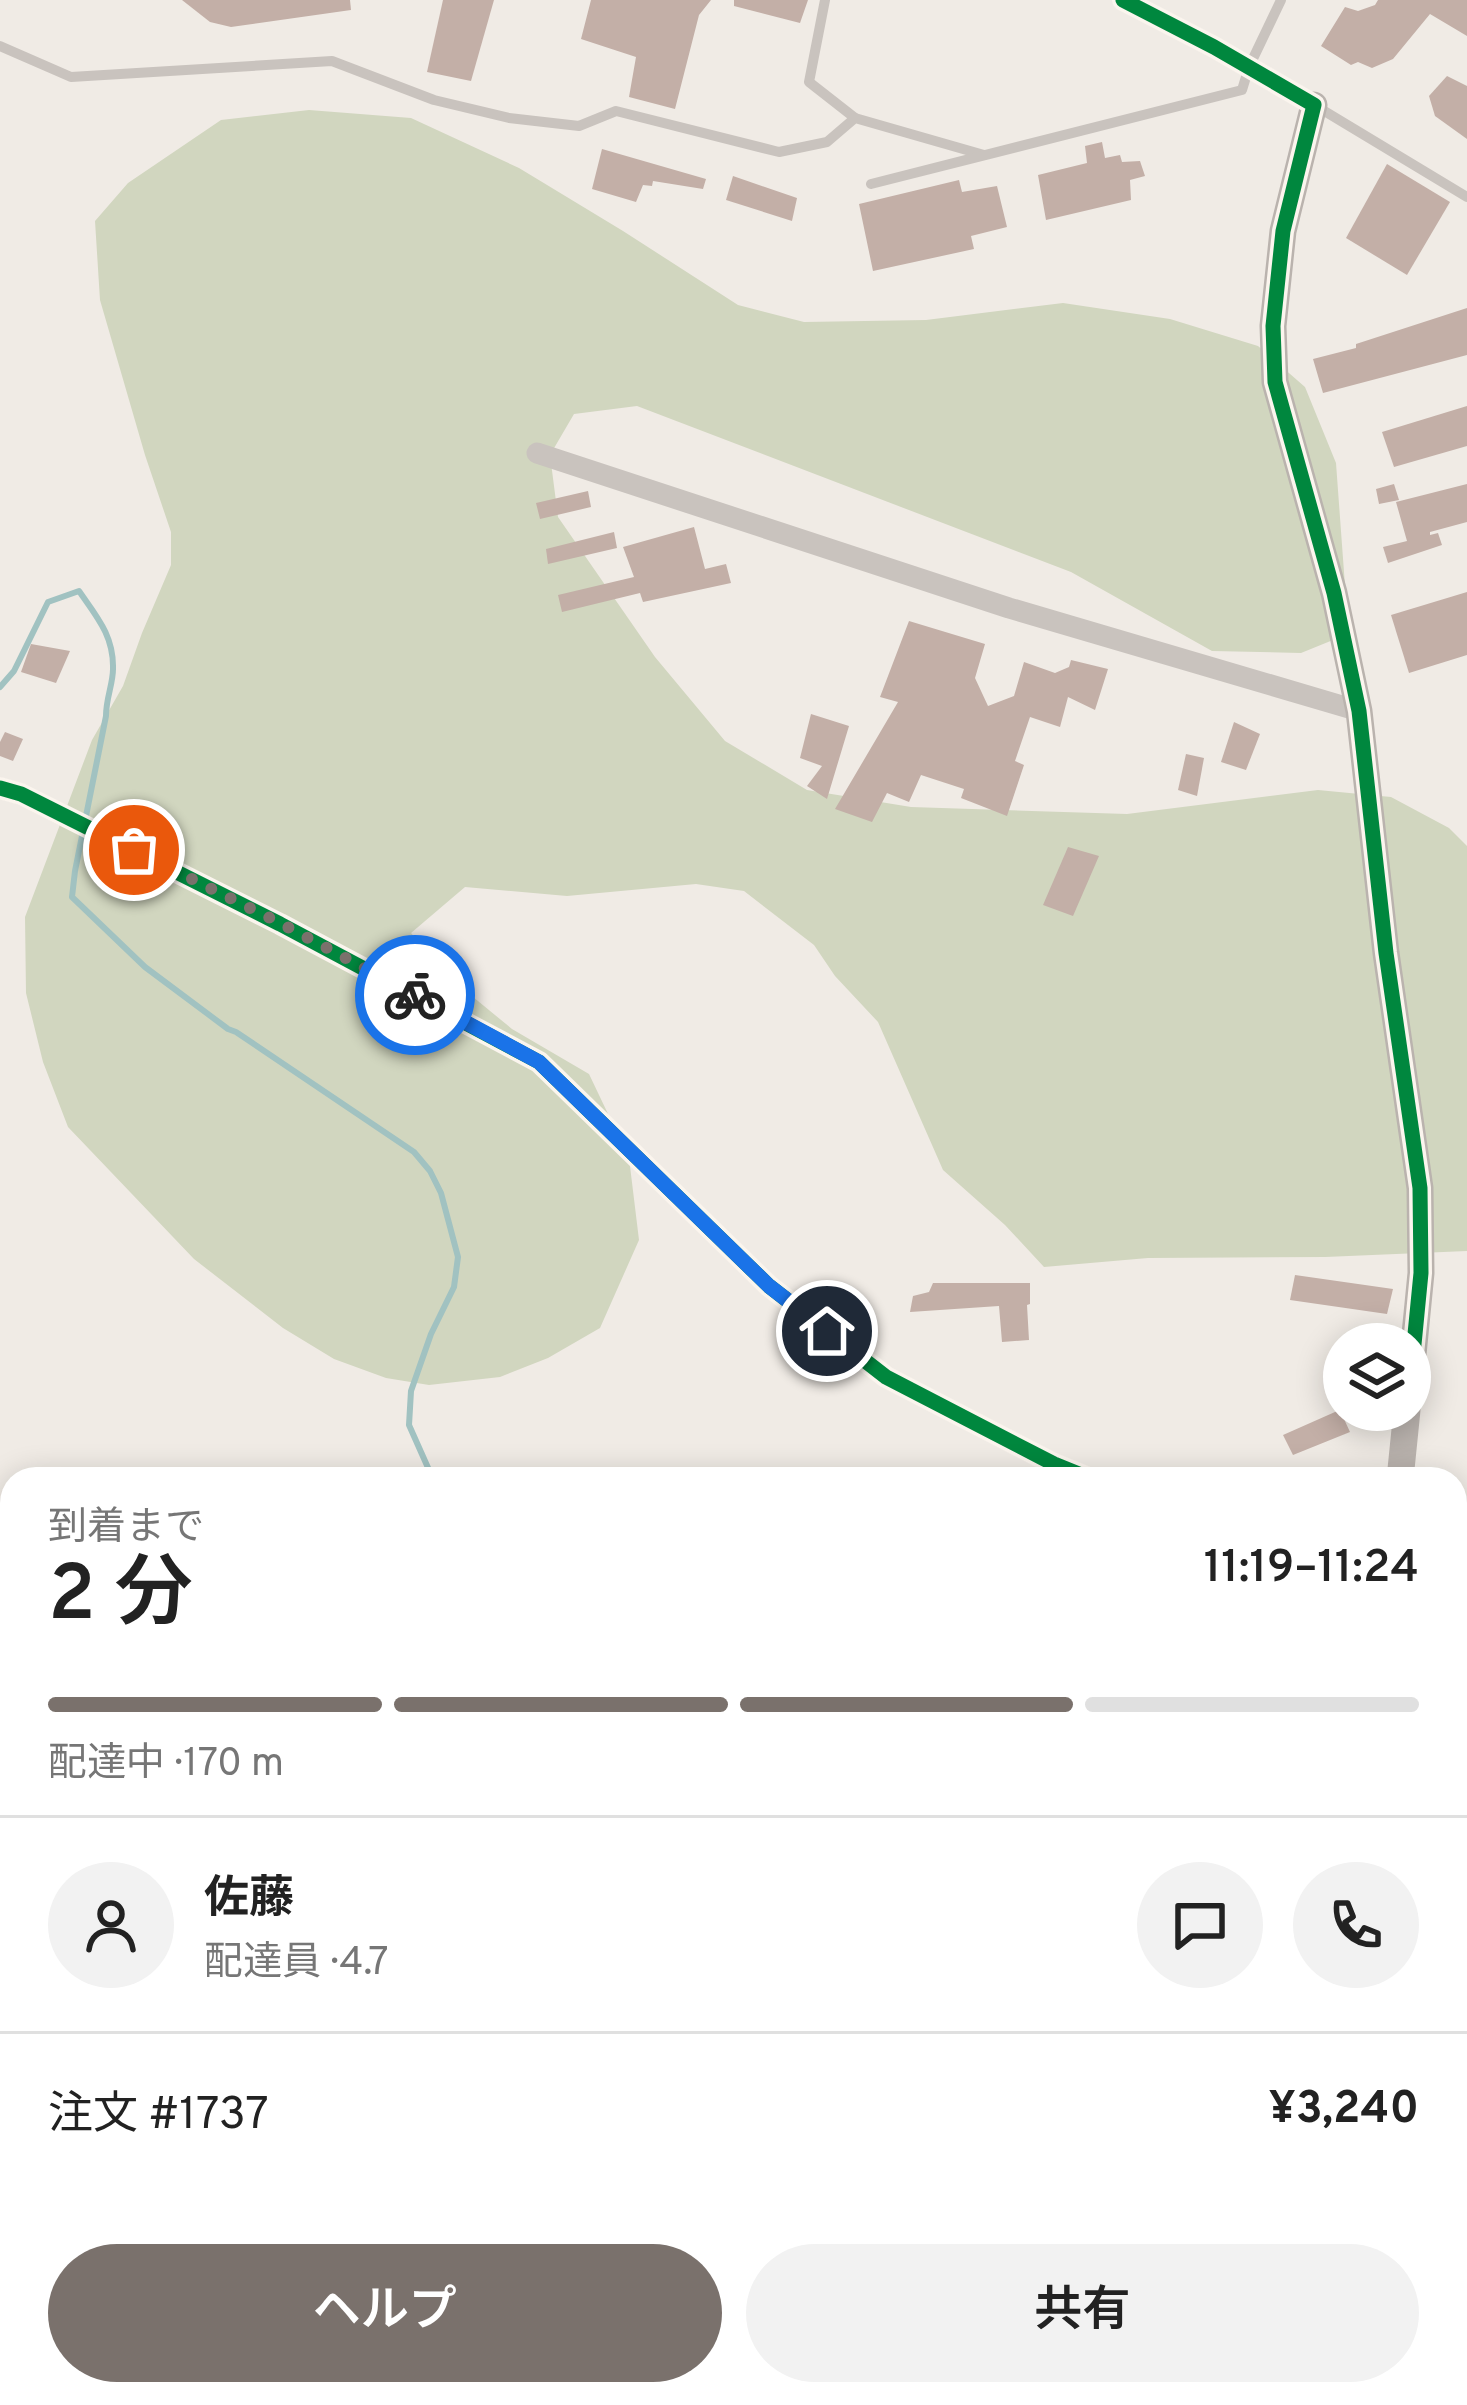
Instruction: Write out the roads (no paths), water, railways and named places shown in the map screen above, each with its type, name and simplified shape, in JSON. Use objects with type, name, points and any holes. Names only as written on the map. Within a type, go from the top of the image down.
[{"type":"street","points":[[1123,0],[1314,105],[1282,231],[1273,326],[1274,382],[1334,593],[1359,711],[1386,953],[1420,1188],[1416,1323]]},
{"type":"street","points":[[537,453],[1009,608],[1359,711]]},
{"type":"street","points":[[0,788],[21,794],[280,923],[539,1062],[769,1286],[886,1377],[1061,1467]]},
{"type":"street","points":[[1401,1467],[1405,1431]]},
{"type":"lane","points":[[825,0],[809,82],[855,118],[984,155]]},
{"type":"lane","points":[[872,184],[1242,90],[1281,0]]},
{"type":"lane","points":[[0,46],[71,77],[332,61],[434,100],[509,118],[579,126],[616,111],[779,152],[827,142],[855,118]]},
{"type":"lane","points":[[1314,105],[1467,197]]},
{"type":"waterway","points":[[0,687],[14,671],[48,602],[79,591],[107,637],[113,669],[72,897],[145,967],[228,1029],[414,1152],[430,1171],[441,1193],[458,1257],[454,1287],[411,1391],[409,1425],[428,1467]]}]
